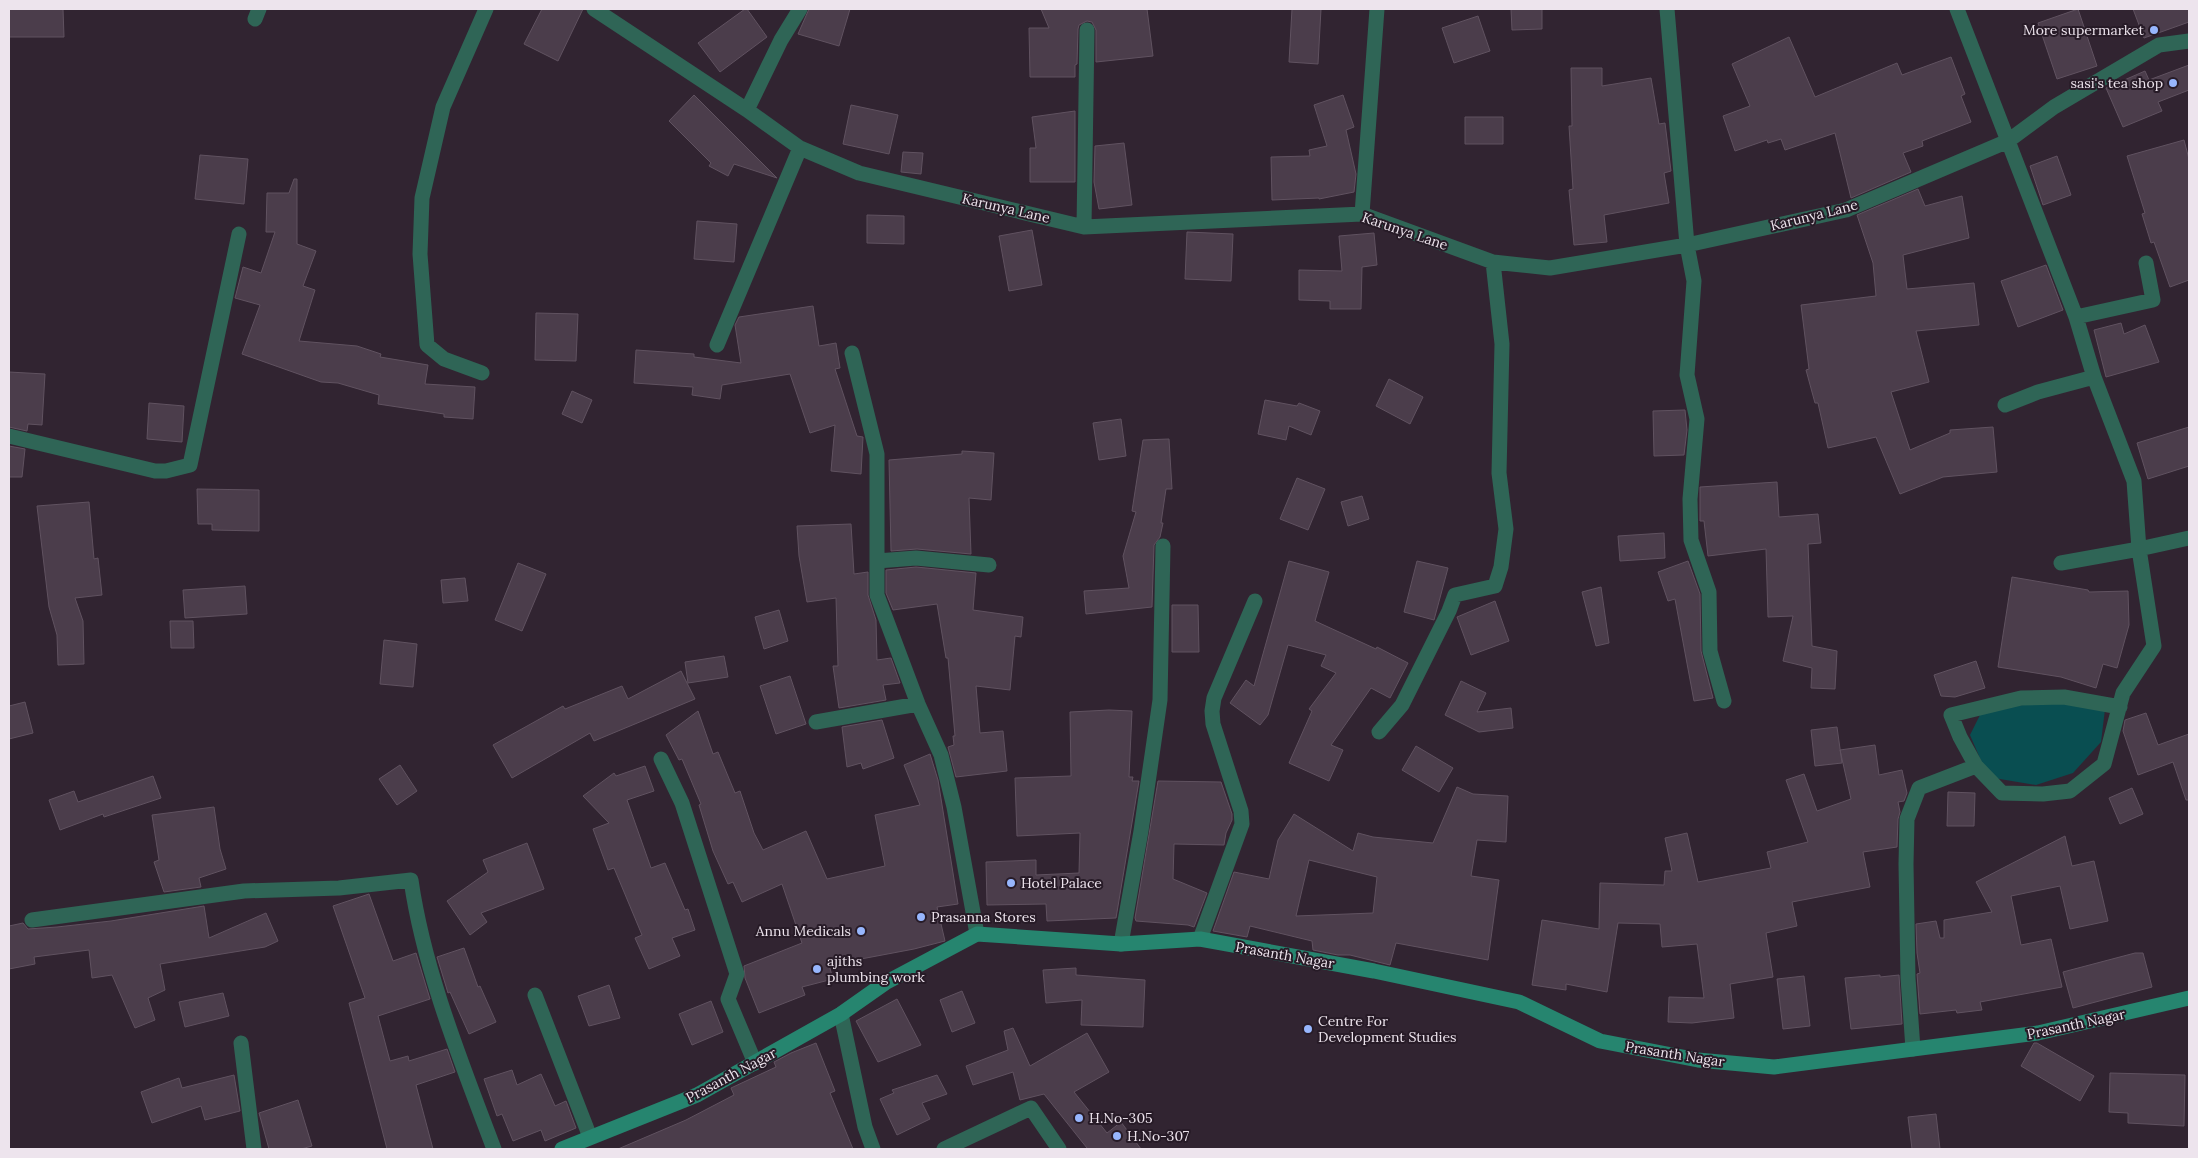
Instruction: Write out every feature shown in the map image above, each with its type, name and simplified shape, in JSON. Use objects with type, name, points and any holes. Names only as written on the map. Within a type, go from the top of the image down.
[{"type":"street","points":[[482,373],[444,359],[427,345],[420,254],[422,198],[443,107],[486,9]]},
{"type":"street","name":"Karunya Lane","points":[[594,9],[747,110],[800,148],[859,173],[1084,227],[1362,214],[1493,262],[1550,268],[1687,245],[1846,210],[2008,141],[2054,107],[2159,45],[2189,41]]},
{"type":"street","points":[[747,110],[780,40],[800,9]]},
{"type":"street","points":[[1362,214],[1377,9]]},
{"type":"street","points":[[1668,9],[1687,245],[1694,281],[1687,375],[1697,419],[1690,499],[1691,540],[1709,592],[1710,650],[1724,701]]},
{"type":"street","points":[[1957,9],[2076,317],[2094,377],[2134,481],[2139,549],[2154,646],[2123,694],[2120,707],[2104,764],[2070,791],[2043,794],[2002,793],[1976,766],[1960,738],[1950,715],[2021,698],[2064,697],[2120,707]]},
{"type":"street","points":[[1084,227],[1087,30]]},
{"type":"street","points":[[717,345],[800,148]]},
{"type":"street","points":[[9,436],[155,471],[166,471],[190,465],[239,234]]},
{"type":"street","points":[[1379,732],[1402,705],[1449,611],[1455,594],[1495,586],[1502,567],[1506,529],[1499,473],[1502,344],[1493,262]]},
{"type":"street","points":[[2076,317],[2153,300],[2146,263]]},
{"type":"street","points":[[852,353],[877,454],[877,595],[918,704],[941,755],[954,807],[976,934]]},
{"type":"street","points":[[2005,405],[2038,392],[2094,377]]},
{"type":"street","points":[[2062,563],[2189,538]]},
{"type":"street","points":[[1121,944],[1141,831],[1160,700],[1163,546]]},
{"type":"street","points":[[877,562],[916,558],[989,565]]},
{"type":"street","points":[[1200,939],[1242,824],[1241,811],[1212,724],[1212,704],[1255,602]]},
{"type":"street","points":[[816,722],[918,704]]},
{"type":"street","points":[[662,759],[682,803],[737,974],[728,999],[755,1063]]},
{"type":"street","points":[[1913,1049],[1908,978],[1907,819],[1919,788],[1976,766]]},
{"type":"street","points":[[32,920],[244,891],[339,888],[411,880],[417,914],[451,1033],[494,1149]]},
{"type":"street","name":"Prasanth Nagar","points":[[562,1149],[697,1095],[841,1014],[885,983],[976,934],[1121,944],[1200,939],[1374,971],[1519,1002],[1600,1041],[1698,1060],[1774,1066],[2038,1033],[2189,998]]},
{"type":"street","points":[[535,995],[590,1137]]},
{"type":"street","points":[[841,1014],[865,1127],[874,1149]]},
{"type":"street","points":[[241,1043],[254,1149]]},
{"type":"street","points":[[944,1149],[1030,1108],[1059,1149]]},
{"type":"shaded area","points":[[2106,701],[2101,742],[2073,773],[2036,785],[1988,777],[1970,735],[1984,707]]},
{"type":"building","points":[[9,9],[63,9],[64,37],[9,37]]},
{"type":"building","points":[[542,9],[583,9],[558,61],[524,44]]},
{"type":"building","points":[[747,9],[767,37],[720,72],[698,43]]},
{"type":"building","points":[[809,9],[850,9],[839,46],[798,34]]},
{"type":"building","points":[[1041,9],[1147,9],[1153,56],[1096,62],[1096,30],[1092,22],[1087,21],[1079,25],[1078,29],[1075,77],[1030,77],[1029,28],[1049,28]]},
{"type":"building","points":[[1292,9],[1321,9],[1318,64],[1289,62]]},
{"type":"building","points":[[1511,9],[1542,9],[1542,29],[1512,30]]},
{"type":"building","points":[[2078,9],[2097,66],[2057,79],[2038,23]]},
{"type":"building","name":"More supermarket","points":[[2133,9],[2189,9],[2189,22],[2144,38]]},
{"type":"building","points":[[1478,16],[1490,51],[1454,63],[1442,28]]},
{"type":"building","points":[[1789,37],[1815,97],[1897,63],[1902,75],[1951,57],[1965,94],[1961,96],[1971,122],[1922,141],[1923,146],[1903,153],[1911,172],[1851,198],[1835,133],[1785,150],[1781,139],[1768,143],[1767,140],[1735,151],[1723,116],[1750,106],[1732,64]]},
{"type":"building","points":[[2189,65],[2189,90],[2158,102],[2162,111],[2123,127],[2106,88],[2145,71],[2149,80]]},
{"type":"building","points":[[1571,68],[1602,68],[1602,86],[1651,78],[1659,124],[1665,123],[1671,171],[1664,173],[1669,203],[1604,215],[1607,242],[1574,245],[1569,190],[1573,189],[1569,126],[1572,126]]},
{"type":"building","points":[[694,95],[777,178],[734,164],[728,176],[709,166],[711,163],[669,121]]},
{"type":"building","points":[[1343,95],[1354,127],[1346,130],[1356,174],[1354,192],[1319,199],[1272,200],[1271,157],[1310,156],[1309,150],[1327,146],[1314,105]]},
{"type":"building","points":[[851,105],[898,115],[889,154],[843,144]]},
{"type":"building","points":[[1075,111],[1075,182],[1030,182],[1030,148],[1036,148],[1032,117]]},
{"type":"building","points":[[1465,117],[1503,117],[1503,144],[1465,144]]},
{"type":"building","points":[[2184,140],[2189,159],[2189,280],[2170,287],[2154,242],[2151,243],[2142,214],[2145,213],[2127,156]]},
{"type":"building","points":[[1124,143],[1132,205],[1099,209],[1094,182],[1095,146]]},
{"type":"building","points":[[903,152],[923,153],[921,174],[901,172]]},
{"type":"building","points":[[200,155],[248,159],[244,204],[195,199]]},
{"type":"building","points":[[2057,156],[2071,195],[2043,205],[2030,166]]},
{"type":"building","points":[[294,179],[297,179],[297,244],[316,251],[303,286],[315,290],[299,341],[357,346],[381,354],[380,357],[428,365],[425,384],[475,387],[473,419],[444,417],[444,414],[378,404],[379,395],[338,383],[321,382],[242,354],[260,305],[235,298],[243,267],[261,273],[275,232],[266,232],[267,193],[289,193]]},
{"type":"building","points":[[1918,189],[1925,206],[1962,196],[1969,238],[1903,255],[1907,289],[1974,283],[1979,325],[1916,331],[1929,382],[1891,392],[1910,450],[1950,433],[1950,430],[1993,427],[1997,472],[1943,477],[1900,494],[1876,437],[1828,448],[1818,403],[1815,403],[1806,370],[1809,369],[1801,305],[1876,296],[1873,263],[1857,215]]},
{"type":"building","points":[[867,215],[904,216],[904,244],[867,243]]},
{"type":"building","points":[[697,221],[737,224],[734,262],[694,259]]},
{"type":"building","points":[[1032,230],[1042,285],[1009,291],[999,236]]},
{"type":"building","points":[[1187,232],[1233,234],[1231,281],[1185,279]]},
{"type":"building","points":[[1374,233],[1377,265],[1362,267],[1361,309],[1330,309],[1330,301],[1299,300],[1299,270],[1342,271],[1339,236]]},
{"type":"building","points":[[2046,265],[2063,310],[2018,327],[2001,281]]},
{"type":"building","points":[[813,306],[819,346],[836,343],[840,368],[835,369],[857,436],[863,437],[861,474],[831,471],[835,425],[810,433],[790,374],[722,385],[720,399],[692,395],[693,387],[634,383],[636,350],[694,354],[694,357],[741,363],[735,325],[739,317]]},
{"type":"building","points":[[536,313],[578,314],[576,361],[535,360]]},
{"type":"building","points":[[2121,323],[2124,334],[2145,325],[2159,362],[2106,377],[2094,330]]},
{"type":"building","points":[[9,372],[45,374],[42,425],[28,424],[27,431],[9,427]]},
{"type":"building","points":[[1389,379],[1423,397],[1410,424],[1376,406]]},
{"type":"building","points":[[572,391],[592,400],[582,423],[562,414]]},
{"type":"building","points":[[1265,400],[1297,406],[1299,403],[1320,411],[1311,435],[1289,426],[1286,440],[1258,434]]},
{"type":"building","points":[[149,403],[184,406],[182,442],[147,439]]},
{"type":"building","points":[[1685,410],[1687,430],[1684,455],[1654,456],[1653,411]]},
{"type":"building","points":[[1121,419],[1126,456],[1099,460],[1093,423]]},
{"type":"building","points":[[2189,427],[2189,466],[2148,479],[2137,443]]},
{"type":"building","points":[[1169,439],[1172,489],[1166,489],[1160,537],[1154,545],[1152,607],[1086,614],[1084,591],[1129,588],[1123,556],[1136,512],[1132,511],[1143,440]]},
{"type":"building","points":[[9,446],[25,449],[22,477],[9,477]]},
{"type":"building","points":[[962,451],[994,453],[991,500],[969,498],[971,554],[917,549],[891,551],[889,460],[962,454]]},
{"type":"building","points":[[1297,478],[1325,489],[1308,530],[1280,519]]},
{"type":"building","points":[[1777,482],[1779,517],[1818,514],[1821,543],[1808,544],[1812,646],[1837,651],[1835,689],[1811,688],[1812,668],[1783,661],[1793,616],[1768,617],[1766,549],[1708,556],[1704,521],[1700,521],[1700,487]]},
{"type":"building","points":[[197,489],[259,490],[259,531],[212,530],[212,524],[198,524]]},
{"type":"building","points":[[1362,496],[1369,519],[1348,526],[1341,502]]},
{"type":"building","points":[[89,502],[94,559],[98,558],[102,595],[75,598],[83,621],[84,664],[58,665],[57,635],[49,607],[37,506]]},
{"type":"building","points":[[851,524],[854,574],[868,572],[868,595],[876,620],[877,660],[891,658],[900,683],[883,685],[886,700],[839,708],[833,666],[838,666],[836,598],[807,602],[799,556],[797,526]]},
{"type":"building","points":[[1664,533],[1665,558],[1620,561],[1618,536]]},
{"type":"building","points":[[1289,561],[1329,572],[1315,621],[1376,649],[1377,647],[1408,663],[1390,698],[1371,688],[1331,745],[1343,750],[1329,781],[1289,763],[1312,711],[1309,709],[1336,673],[1321,666],[1326,655],[1288,645],[1268,715],[1260,725],[1230,703],[1246,680],[1254,686]]},
{"type":"building","points":[[1417,561],[1448,568],[1434,620],[1404,612]]},
{"type":"building","points":[[1688,561],[1700,594],[1701,651],[1713,698],[1694,701],[1675,599],[1668,601],[1658,572]]},
{"type":"building","points":[[518,563],[546,574],[522,631],[495,620]]},
{"type":"building","points":[[916,567],[976,573],[973,610],[1023,617],[1021,637],[1015,636],[1010,690],[976,686],[980,733],[1003,731],[1007,771],[956,777],[948,747],[954,745],[953,736],[955,736],[948,658],[946,658],[937,604],[893,610],[886,593],[886,570]]},
{"type":"building","points":[[2012,577],[2088,590],[2089,592],[2128,591],[2129,625],[2117,668],[2103,664],[2096,688],[2061,677],[1998,667]]},
{"type":"building","points":[[465,578],[468,601],[443,603],[441,580]]},
{"type":"building","points":[[245,586],[247,614],[185,618],[183,590]]},
{"type":"building","points":[[1601,587],[1609,643],[1596,646],[1582,592]]},
{"type":"building","points":[[1495,601],[1509,641],[1471,655],[1457,617]]},
{"type":"building","points":[[1172,605],[1198,605],[1199,652],[1172,652]]},
{"type":"building","points":[[779,610],[788,641],[764,649],[755,617]]},
{"type":"building","points":[[170,621],[193,621],[194,648],[171,648]]},
{"type":"building","points":[[384,640],[417,644],[413,687],[380,684]]},
{"type":"building","points":[[724,656],[728,677],[688,683],[685,662]]},
{"type":"building","points":[[1976,661],[1985,688],[1955,697],[1941,696],[1934,675]]},
{"type":"building","points":[[681,671],[695,699],[594,741],[590,733],[512,778],[493,745],[563,706],[565,709],[622,686],[628,699]]},
{"type":"building","points":[[790,676],[806,724],[776,734],[760,686]]},
{"type":"building","points":[[1461,681],[1486,693],[1477,712],[1511,708],[1513,728],[1479,732],[1445,715]]},
{"type":"building","points":[[25,702],[33,733],[9,739],[9,706]]},
{"type":"building","points":[[698,711],[713,754],[718,752],[735,793],[740,791],[754,833],[763,850],[806,831],[827,879],[885,866],[875,815],[920,805],[904,765],[930,754],[938,780],[958,904],[937,907],[945,941],[914,949],[829,965],[833,979],[802,987],[805,995],[759,1013],[745,978],[744,966],[802,943],[782,884],[742,902],[733,882],[728,884],[713,851],[699,805],[701,804],[682,759],[679,760],[666,735]]},
{"type":"building","points":[[1132,711],[1129,777],[1133,777],[1132,781],[1139,781],[1116,918],[1047,921],[1046,904],[987,905],[986,862],[1036,860],[1036,875],[1079,873],[1080,833],[1017,836],[1015,778],[1071,776],[1070,712]]},
{"type":"building","points":[[2146,713],[2158,745],[2189,734],[2189,800],[2186,800],[2173,762],[2138,775],[2123,731],[2125,720]]},
{"type":"building","points":[[882,720],[894,758],[863,769],[861,763],[847,767],[842,727]]},
{"type":"building","points":[[1837,727],[1842,763],[1815,766],[1811,730]]},
{"type":"building","points":[[1875,745],[1879,775],[1902,770],[1907,793],[1904,801],[1898,802],[1900,812],[1897,847],[1863,852],[1870,887],[1792,902],[1797,926],[1766,933],[1773,977],[1730,984],[1734,1018],[1692,1023],[1668,1022],[1669,997],[1704,998],[1697,944],[1662,947],[1660,924],[1618,923],[1607,992],[1566,984],[1566,990],[1532,985],[1542,920],[1599,929],[1600,883],[1664,885],[1665,871],[1672,871],[1665,838],[1687,833],[1698,882],[1771,868],[1767,852],[1808,842],[1786,780],[1804,774],[1817,811],[1851,799],[1840,750]]},
{"type":"building","points":[[1416,746],[1453,768],[1439,792],[1402,770]]},
{"type":"building","points":[[400,765],[417,791],[397,805],[379,779]]},
{"type":"building","points":[[645,766],[654,791],[627,800],[651,868],[665,863],[685,910],[688,909],[695,930],[672,938],[680,956],[649,969],[635,938],[642,935],[614,868],[608,870],[593,829],[609,823],[583,796],[614,773],[616,776]]},
{"type":"building","points":[[153,776],[161,798],[104,817],[103,814],[60,830],[49,800],[74,791],[78,802]]},
{"type":"building","points":[[1158,781],[1221,782],[1232,814],[1224,845],[1174,844],[1173,879],[1207,893],[1194,927],[1136,921],[1135,918]]},
{"type":"building","points":[[1457,787],[1473,794],[1508,796],[1506,842],[1477,840],[1471,876],[1499,880],[1488,960],[1396,943],[1390,965],[1350,955],[1338,955],[1313,950],[1312,941],[1250,926],[1247,937],[1213,931],[1234,872],[1269,879],[1278,840],[1294,814],[1353,851],[1358,833],[1373,837],[1433,843]],"holes":[[[1309,860],[1377,877],[1373,913],[1296,916]]]},
{"type":"building","points":[[2132,788],[2143,814],[2120,824],[2109,798]]},
{"type":"building","points":[[1948,792],[1975,793],[1974,826],[1947,826]]},
{"type":"building","points":[[214,807],[220,849],[226,869],[199,878],[201,887],[164,892],[154,862],[159,860],[152,815]]},
{"type":"building","points":[[2065,836],[2072,866],[2094,861],[2108,921],[2070,929],[2060,886],[2011,896],[2021,945],[2051,939],[2062,987],[1980,1002],[1982,1010],[1957,1013],[1956,1010],[1920,1014],[1917,974],[1920,973],[1916,924],[1936,921],[1940,938],[1944,938],[1944,920],[1992,912],[1976,882]]},
{"type":"building","points":[[527,843],[544,889],[481,913],[487,922],[470,935],[447,901],[488,872],[483,860]]},
{"type":"building","points":[[369,894],[393,961],[416,953],[430,999],[378,1016],[390,1061],[408,1056],[409,1061],[447,1049],[455,1072],[416,1085],[433,1149],[387,1149],[349,1003],[365,998],[333,906]]},
{"type":"building","points":[[204,906],[209,938],[266,913],[278,941],[265,947],[160,964],[165,990],[148,998],[155,1020],[135,1028],[112,975],[92,978],[89,950],[34,957],[35,964],[9,969],[9,926],[23,923],[28,929],[57,927],[111,921]]},
{"type":"building","points":[[464,948],[478,987],[480,986],[496,1022],[469,1034],[450,992],[448,993],[437,957]]},
{"type":"building","points":[[2135,953],[2143,953],[2152,987],[2073,1008],[2063,972]]},
{"type":"building","points":[[1076,968],[1076,975],[1145,980],[1143,1027],[1081,1025],[1082,1000],[1046,1003],[1043,970]]},
{"type":"building","points":[[1880,975],[1880,977],[1899,975],[1902,1024],[1851,1029],[1845,978]]},
{"type":"building","points":[[1804,976],[1810,1026],[1783,1029],[1777,979]]},
{"type":"building","points":[[609,985],[620,1018],[589,1026],[578,996]]},
{"type":"building","points":[[962,991],[975,1023],[952,1032],[940,1000]]},
{"type":"building","points":[[223,993],[229,1016],[185,1027],[179,1002]]},
{"type":"building","points":[[897,999],[921,1045],[878,1062],[856,1021]]},
{"type":"building","points":[[711,1001],[723,1032],[692,1045],[679,1014]]},
{"type":"building","points":[[1013,1028],[1030,1066],[1087,1033],[1109,1072],[1074,1092],[1107,1133],[1121,1122],[1141,1149],[1086,1149],[1044,1094],[1020,1100],[1013,1072],[973,1085],[966,1066],[1008,1050],[1004,1031]]},
{"type":"building","points":[[816,1043],[835,1091],[830,1093],[853,1149],[618,1149],[686,1120],[734,1095],[731,1088],[776,1067],[774,1062],[791,1053]]},
{"type":"building","points":[[2034,1043],[2094,1076],[2080,1101],[2021,1066]]},
{"type":"building","points":[[512,1070],[517,1085],[541,1074],[555,1106],[566,1101],[576,1128],[545,1141],[541,1130],[513,1141],[502,1114],[497,1116],[484,1079]]},
{"type":"building","points":[[2110,1073],[2185,1075],[2184,1126],[2128,1123],[2128,1113],[2109,1112]]},
{"type":"building","points":[[234,1075],[240,1111],[205,1120],[201,1106],[152,1123],[141,1092],[179,1078],[182,1088]]},
{"type":"building","points":[[937,1075],[947,1094],[922,1103],[930,1119],[897,1135],[880,1099],[894,1093],[892,1090]]},
{"type":"building","points":[[298,1100],[312,1146],[301,1149],[269,1149],[259,1113]]},
{"type":"building","points":[[1936,1114],[1940,1149],[1912,1149],[1908,1117]]},
{"type":"place","name":"More supermarket","points":[[2154,30]]},
{"type":"place","name":"sasi's tea shop","points":[[2173,83]]},
{"type":"place","name":"Hotel Palace","points":[[1011,883]]},
{"type":"place","name":"Prasanna Stores","points":[[921,917]]},
{"type":"place","name":"Annu Medicals","points":[[861,931]]},
{"type":"place","name":"ajiths plumbing work","points":[[817,969]]},
{"type":"place","name":"Centre For Development Studies","points":[[1308,1029]]},
{"type":"place","name":"H.No-305","points":[[1079,1118]]},
{"type":"place","name":"H.No-307","points":[[1117,1136]]}]
